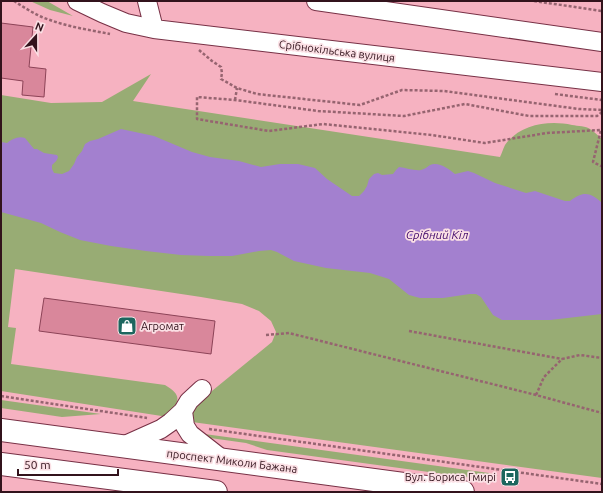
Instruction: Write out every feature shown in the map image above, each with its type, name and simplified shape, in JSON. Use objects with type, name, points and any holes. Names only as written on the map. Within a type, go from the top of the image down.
[{"type":"highway","name":"проспект Миколи Бажана","points":[[1,430],[463,492]]},
{"type":"highway","points":[[1,464],[216,492]]},
{"type":"street","name":"Срібнокільська вулиця","points":[[77,1],[126,23],[154,29],[602,82]]},
{"type":"street","points":[[147,1],[154,29]]},
{"type":"street","points":[[316,1],[602,42]]},
{"type":"street","points":[[123,446],[180,419],[189,401],[202,389]]},
{"type":"street","points":[[180,419],[190,434],[222,459]]},
{"type":"path","points":[[534,1],[602,11]]},
{"type":"path","points":[[196,48],[212,62],[221,66],[221,79],[237,88],[257,94],[360,105],[402,90],[444,91],[602,111]]},
{"type":"path","points":[[235,100],[237,88]]},
{"type":"path","points":[[602,111],[597,116],[529,116],[465,104],[404,116],[318,111],[235,100],[197,97],[197,120],[269,131],[323,124],[432,135],[485,143],[547,133],[601,130],[593,162],[602,166]]},
{"type":"path","points":[[409,331],[562,359],[580,355],[602,358]]},
{"type":"path","points":[[266,335],[289,333],[602,413]]},
{"type":"path","points":[[536,395],[544,377],[562,359]]},
{"type":"path","points":[[1,396],[180,419],[602,484]]},
{"type":"green space","points":[[30,1],[47,1],[73,16],[50,10]]},
{"type":"green space","points":[[151,74],[133,101],[500,157],[505,145],[511,138],[519,132],[536,125],[554,123],[586,127],[592,130],[602,139],[602,478],[192,422],[191,415],[196,404],[272,342],[276,332],[271,321],[259,311],[242,304],[15,269],[8,327],[16,328],[11,364],[165,385],[175,393],[177,400],[168,417],[1,391],[1,95],[51,103],[102,102]]},
{"type":"green space","points":[[1,400],[101,414],[62,417],[1,408]]},
{"type":"green space","points":[[197,433],[489,473],[498,476],[473,478],[267,450],[246,443],[203,437]]},
{"type":"water","name":"Срібний Кіл","points":[[121,129],[154,136],[192,152],[210,157],[239,161],[261,167],[280,164],[298,164],[315,168],[327,179],[352,196],[359,196],[364,191],[369,179],[374,174],[393,174],[399,167],[421,170],[433,164],[447,168],[455,174],[468,171],[495,183],[526,193],[535,191],[565,201],[570,201],[583,194],[590,195],[602,203],[602,314],[550,320],[502,320],[493,315],[481,297],[476,294],[443,298],[420,298],[409,295],[389,279],[370,273],[326,268],[294,261],[271,250],[232,256],[209,256],[181,255],[111,246],[80,240],[41,223],[1,212],[1,142],[7,143],[15,138],[25,138],[34,149],[44,153],[57,155],[58,158],[52,165],[52,169],[54,173],[62,174],[69,171],[85,144]]},
{"type":"building","points":[[1,23],[33,27],[29,67],[46,69],[44,97],[22,95],[23,81],[1,78]]},
{"type":"building","name":"Агромат","points":[[44,298],[215,321],[211,354],[39,331]]},
{"type":"place","name":"Агромат","points":[[127,326]]},
{"type":"place","name":"Вул. Бориса Гмирі","points":[[510,477]]}]
